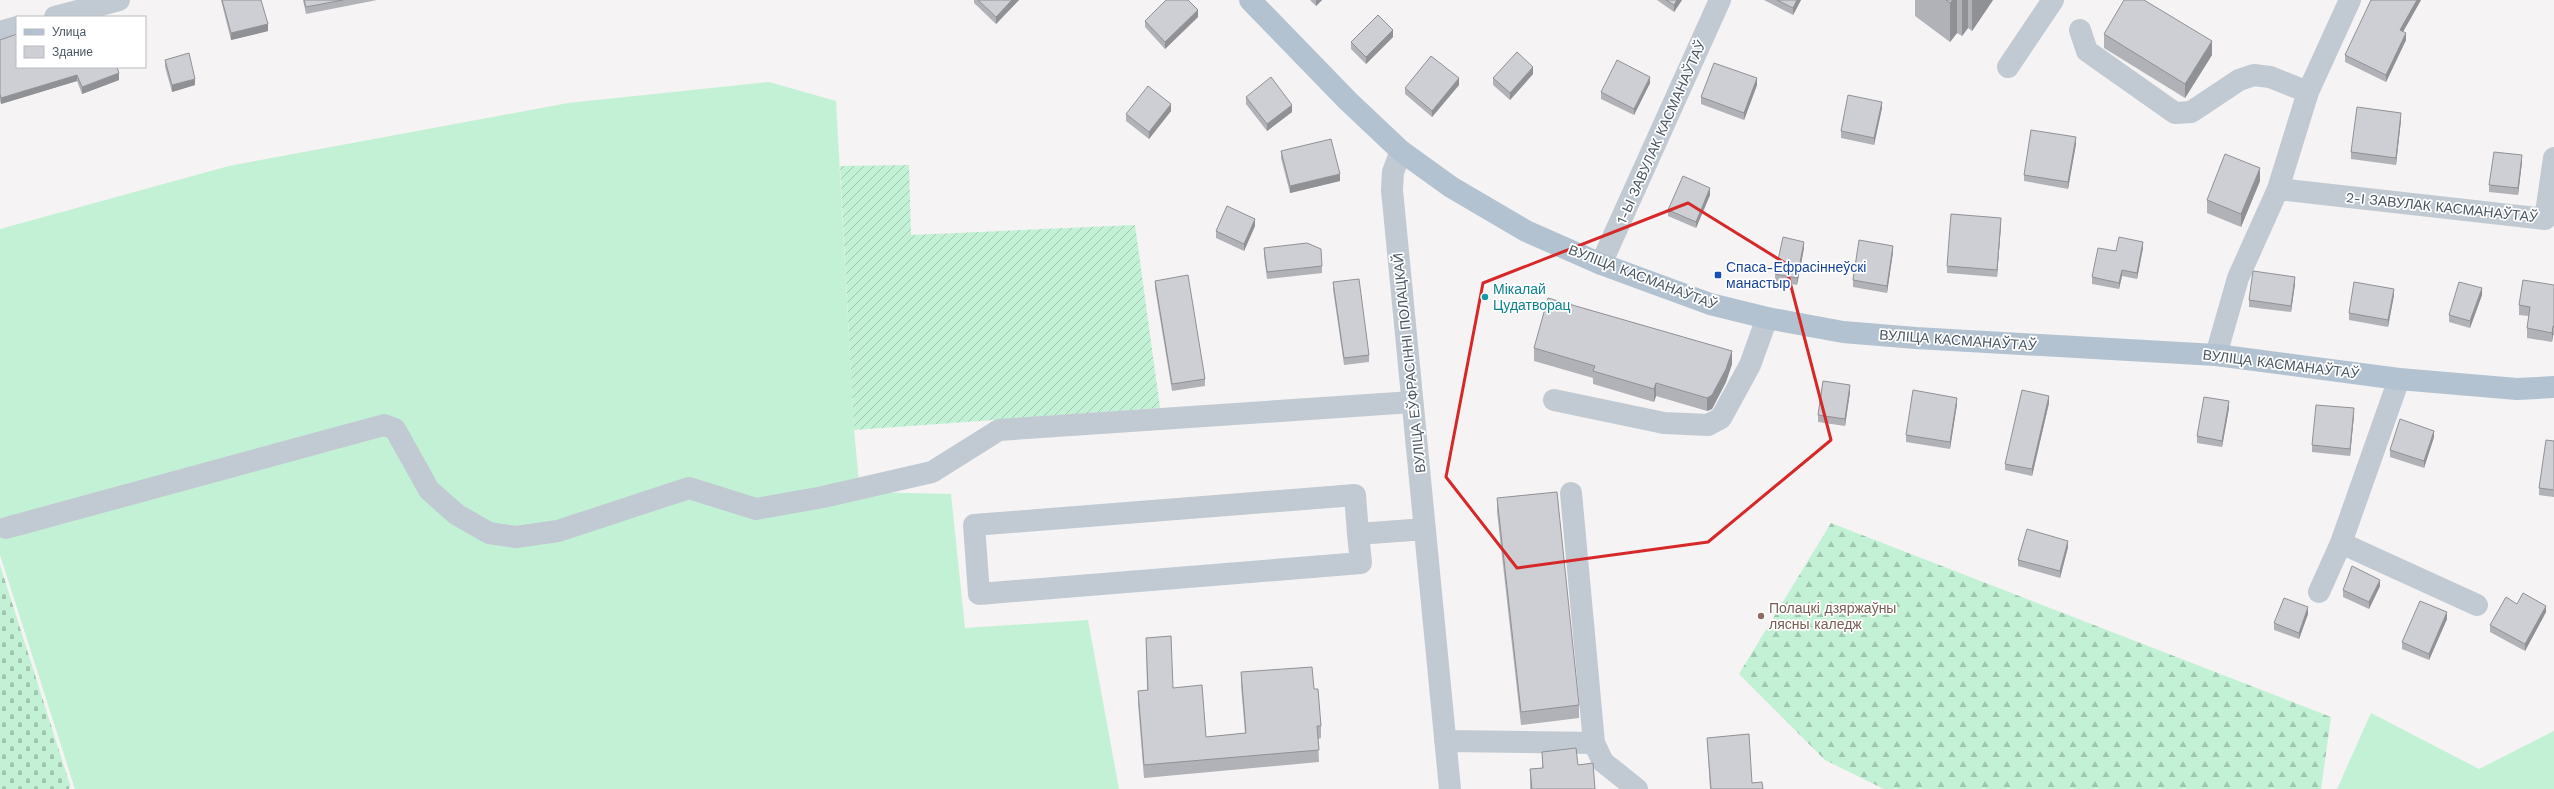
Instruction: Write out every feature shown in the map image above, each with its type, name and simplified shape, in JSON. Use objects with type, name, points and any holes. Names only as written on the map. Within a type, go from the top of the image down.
[{"type":"main road","points":[[1250,0],[1348,101],[1401,151]]},
{"type":"main road","name":"ВУЛІЦА КАСМАНАЎТАЎ","points":[[1401,151],[1451,187],[1526,231],[1601,264],[1710,304],[1767,318],[1843,332],[1916,338],[2216,355],[2399,378],[2517,389],[2554,387]]},
{"type":"street","points":[[59,16],[119,0]]},
{"type":"street","name":"1-Ы ЗАВУЛАК КАСМАНАЎТАЎ","points":[[1601,264],[1720,0]]},
{"type":"street","points":[[2008,67],[2053,0]]},
{"type":"street","points":[[2216,355],[2238,278],[2278,189],[2308,92],[2350,0]]},
{"type":"street","points":[[0,32],[16,27]]},
{"type":"street","points":[[2080,30],[2087,52],[2175,113],[2191,112],[2239,80],[2254,75],[2270,77],[2308,92]]},
{"type":"street","name":"ВУЛІЦА ЕЎФРАСІННІ ПОЛАЦКАЙ","points":[[1401,151],[1393,172],[1392,190],[1450,789]]},
{"type":"street","name":"2-І ЗАВУЛАК КАСМАНАЎТАЎ","points":[[2278,189],[2545,219],[2554,158]]},
{"type":"street","points":[[1554,400],[1664,423],[1708,425],[1721,418],[1750,365],[1767,318]]},
{"type":"street","points":[[2319,592],[2341,543],[2399,378]]},
{"type":"street","points":[[6,528],[384,425],[395,429],[430,490],[456,514],[489,533],[516,537],[558,531],[690,488],[756,509],[831,495],[932,472],[999,430],[1412,402]]},
{"type":"street","points":[[1571,492],[1594,743],[1603,762],[1637,789]]},
{"type":"street","points":[[1355,495],[1358,534],[1361,563],[979,594],[974,525],[1355,495]]},
{"type":"street","points":[[1358,534],[1425,529]]},
{"type":"street","points":[[2341,543],[2477,605]]},
{"type":"street","points":[[1445,742],[1594,743]]},
{"type":"highlighted area","points":[[1688,203],[1785,263],[1831,440],[1708,542],[1517,568],[1446,477],[1483,283]]},
{"type":"green space","points":[[769,82],[836,101],[854,430],[860,492],[951,494],[965,628],[1088,620],[1119,789],[75,789],[0,555],[0,229],[229,166],[568,103]]},
{"type":"green space","points":[[909,165],[911,235],[1135,225],[1160,408],[854,430],[840,166]]},
{"type":"green space","points":[[1831,523],[2331,717],[2321,789],[1884,789],[1825,760],[1739,674]]},
{"type":"green space","points":[[0,565],[70,785],[69,789],[0,789]]},
{"type":"green space","points":[[2371,713],[2479,769],[2554,731],[2554,789],[2337,789]]},
{"type":"building","points":[[222,0],[261,0],[268,24],[231,33]]},
{"type":"building","points":[[304,0],[343,0],[306,7]]},
{"type":"building","points":[[978,0],[1012,0],[996,17]]},
{"type":"building","points":[[1166,0],[1188,0],[1198,10],[1165,42],[1145,21]]},
{"type":"building","points":[[1666,0],[1677,0],[1674,5]]},
{"type":"building","points":[[1777,0],[1797,0],[1793,8]]},
{"type":"building","points":[[1946,0],[1953,0],[1950,3]]},
{"type":"building","points":[[2124,0],[2144,0],[2212,41],[2185,84],[2104,34]]},
{"type":"building","points":[[2371,0],[2417,0],[2400,30],[2406,33],[2386,75],[2345,55]]},
{"type":"building","points":[[1378,15],[1393,30],[1366,57],[1351,42]]},
{"type":"building","points":[[16,34],[16,68],[117,68],[119,73],[82,87],[77,75],[1,98],[0,40]]},
{"type":"building","points":[[1517,52],[1533,67],[1510,93],[1493,78]]},
{"type":"building","points":[[189,53],[195,79],[172,85],[165,60]]},
{"type":"building","points":[[1431,56],[1459,78],[1432,111],[1405,88]]},
{"type":"building","points":[[1617,60],[1650,77],[1634,109],[1601,92]]},
{"type":"building","points":[[1714,63],[1757,78],[1744,113],[1701,97]]},
{"type":"building","points":[[1271,77],[1292,105],[1267,124],[1246,97]]},
{"type":"building","points":[[1148,86],[1171,104],[1149,132],[1126,114]]},
{"type":"building","points":[[1848,95],[1882,102],[1874,138],[1841,131]]},
{"type":"building","points":[[2357,107],[2401,113],[2396,158],[2351,152]]},
{"type":"building","points":[[2031,130],[2076,137],[2068,182],[2024,175]]},
{"type":"building","points":[[1331,139],[1340,174],[1290,186],[1281,151]]},
{"type":"building","points":[[2494,152],[2522,155],[2518,188],[2489,185]]},
{"type":"building","points":[[2225,154],[2260,168],[2241,214],[2207,200]]},
{"type":"building","points":[[1683,176],[1710,188],[1696,222],[1668,210]]},
{"type":"building","points":[[1227,206],[1255,219],[1244,244],[1216,231]]},
{"type":"building","points":[[1951,214],[2001,218],[1997,270],[1947,266]]},
{"type":"building","points":[[1783,237],[1804,242],[1797,278],[1775,274]]},
{"type":"building","points":[[2119,237],[2143,242],[2137,273],[2122,270],[2119,283],[2092,277],[2098,248],[2116,251]]},
{"type":"building","points":[[1859,240],[1893,246],[1887,286],[1853,280]]},
{"type":"building","points":[[1307,243],[1321,249],[1322,266],[1267,272],[1264,248]]},
{"type":"building","points":[[2253,271],[2295,277],[2291,306],[2249,300]]},
{"type":"building","points":[[1188,275],[1205,379],[1172,384],[1155,281]]},
{"type":"building","points":[[1359,279],[1369,355],[1344,358],[1333,282]]},
{"type":"building","points":[[2523,280],[2554,285],[2554,326],[2552,333],[2527,328],[2530,307],[2519,305]]},
{"type":"building","points":[[2354,282],[2394,289],[2388,320],[2349,313]]},
{"type":"building","points":[[2459,282],[2482,288],[2470,321],[2449,315]]},
{"type":"building","points":[[1548,298],[1732,351],[1726,369],[1712,395],[1707,398],[1656,383],[1654,389],[1593,371],[1595,366],[1534,348]]},
{"type":"building","points":[[1823,381],[1850,385],[1845,419],[1818,415]]},
{"type":"building","points":[[1913,390],[1957,398],[1950,442],[1906,435]]},
{"type":"building","points":[[2022,390],[2049,396],[2032,469],[2005,464]]},
{"type":"building","points":[[2204,397],[2229,401],[2222,441],[2197,436]]},
{"type":"building","points":[[2316,405],[2354,408],[2350,449],[2312,445]]},
{"type":"building","points":[[2400,419],[2434,431],[2424,461],[2390,450]]},
{"type":"building","points":[[2546,440],[2554,441],[2554,490],[2539,488]]},
{"type":"building","points":[[1557,492],[1579,705],[1521,712],[1497,498]]},
{"type":"building","points":[[2027,529],[2068,541],[2060,571],[2018,560]]},
{"type":"building","points":[[2352,566],[2380,580],[2369,602],[2343,590]]},
{"type":"building","points":[[2523,593],[2546,606],[2525,644],[2490,625],[2506,597],[2517,604]]},
{"type":"building","points":[[2284,598],[2308,607],[2299,633],[2274,623]]},
{"type":"building","points":[[2420,601],[2447,612],[2429,654],[2402,642]]},
{"type":"building","points":[[1171,636],[1173,688],[1202,685],[1206,737],[1246,733],[1241,672],[1312,667],[1314,689],[1318,689],[1321,726],[1317,726],[1319,750],[1144,765],[1138,691],[1148,690],[1146,638]]},
{"type":"building","points":[[1749,734],[1752,783],[1762,782],[1763,789],[1711,789],[1707,738]]},
{"type":"building","points":[[1576,748],[1578,765],[1593,763],[1595,789],[1532,789],[1530,769],[1543,768],[1542,752]]},
{"type":"place","name":"Спаса-Ефрасіннеўскі манастыр","points":[[1718,275]]},
{"type":"place","name":"Мікалай Цудатворац","points":[[1485,297]]},
{"type":"place","name":"Полацкі дзяржаўны лясны каледж","points":[[1761,616]]}]
